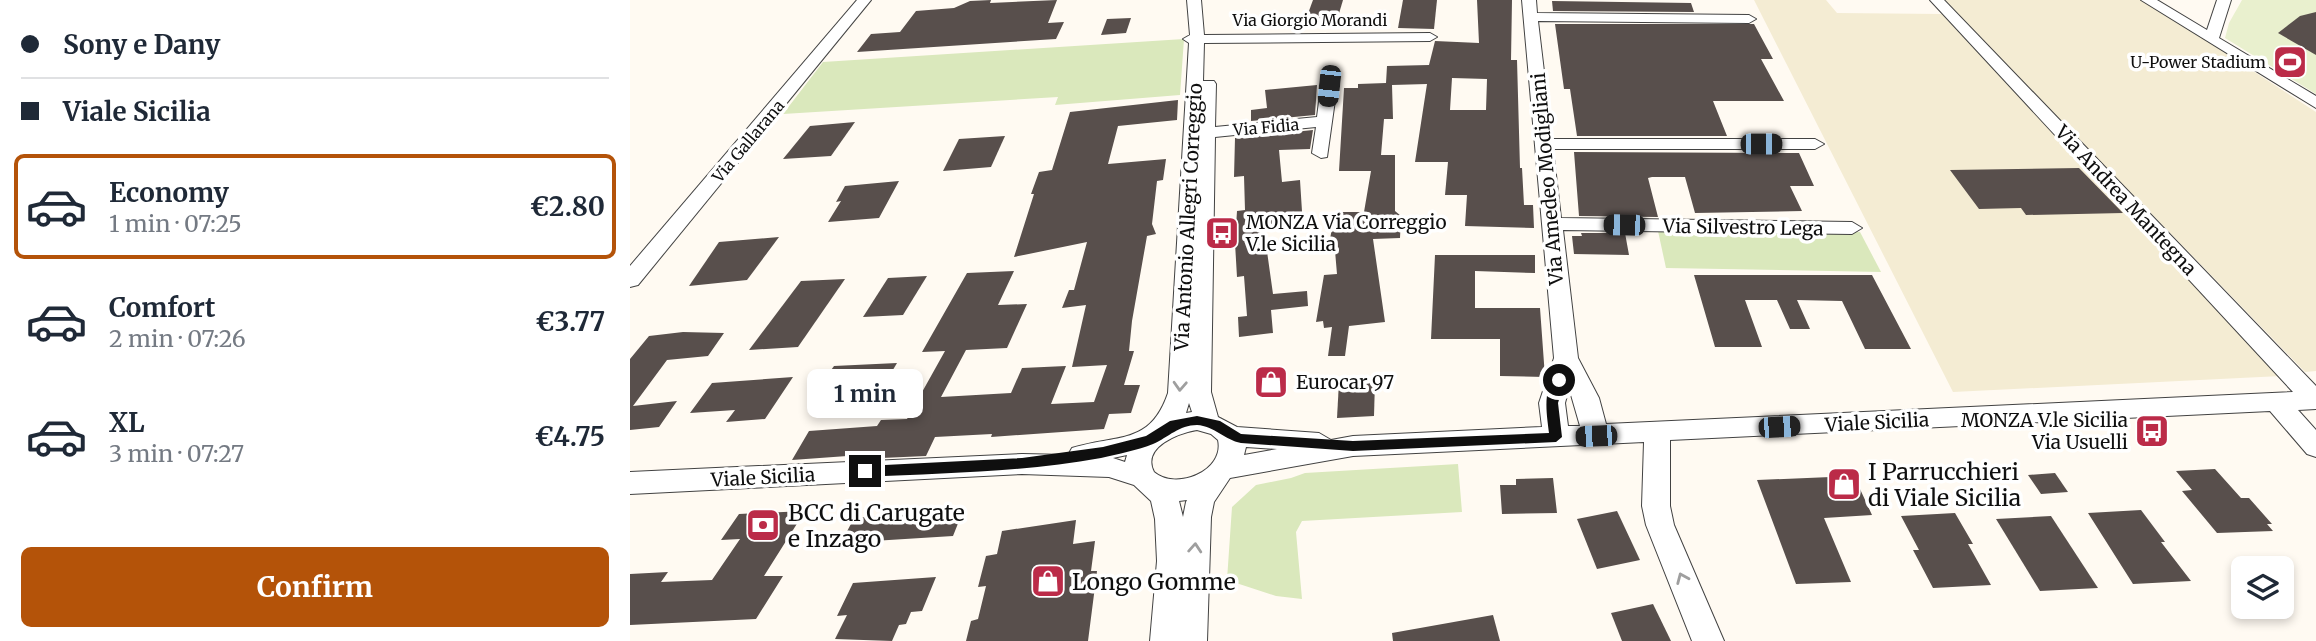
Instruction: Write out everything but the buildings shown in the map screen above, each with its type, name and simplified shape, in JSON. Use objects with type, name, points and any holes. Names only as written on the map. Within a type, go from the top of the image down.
[{"type":"street","name":"Via Gallarana","points":[[630,280],[864,0]]},
{"type":"street","name":"Via Antonio Allegri Correggio","points":[[1194,0],[1208,132],[1199,377],[1200,402],[1208,422]]},
{"type":"street","name":"Via Antonio Allegri Correggio","points":[[1156,435],[1172,418],[1180,393],[1198,38],[1205,0]]},
{"type":"street","name":"Via Andrea Mantegna","points":[[1937,0],[2316,400]]},
{"type":"street","points":[[2148,0],[2316,103]]},
{"type":"street","points":[[2211,38],[2224,0]]},
{"type":"street","points":[[1530,9],[1749,19]]},
{"type":"street","name":"Via Amedeo Modigliani","points":[[1530,9],[1545,144],[1550,224],[1566,358],[1590,409],[1596,436]]},
{"type":"street","name":"Via Giorgio Morandi","points":[[1198,38],[1430,37]]},
{"type":"street","name":"Via Fidia","points":[[1321,153],[1329,86]]},
{"type":"street","name":"Via Fidia","points":[[1208,132],[1325,121]]},
{"type":"street","points":[[1545,144],[1815,144]]},
{"type":"street","name":"Via Silvestro Lega","points":[[1550,224],[1852,228]]},
{"type":"street","name":"Via Amedeo Modigliani","points":[[1556,437],[1552,403],[1566,358]]},
{"type":"street","name":"Viale Sicilia","points":[[1231,436],[1353,446],[2316,400]]},
{"type":"street","points":[[2276,402],[2316,447]]},
{"type":"street","points":[[1166,641],[1171,531],[1169,510],[1150,482],[1139,458],[1156,435],[1189,421],[1221,426],[1231,436],[1233,452],[1203,495],[1197,517],[1191,641]]},
{"type":"street","points":[[1657,433],[1656,506],[1660,525],[1708,641]]},
{"type":"street","name":"Viale Sicilia","points":[[1022,464],[1103,452],[1156,435]]},
{"type":"street","name":"Viale Sicilia","points":[[1218,475],[1353,446]]},
{"type":"street","name":"Viale Sicilia","points":[[630,483],[1022,464],[1117,468],[1150,482]]},
{"type":"street","points":[[1150,482],[1186,490],[1218,475]]},
{"type":"shaded area","points":[[1754,0],[1826,0],[1837,13],[1942,14],[2281,376],[1953,392]]},
{"type":"shaded area","points":[[1944,0],[2144,0],[2316,112],[2316,371],[2305,372]]},
{"type":"green space","name":"U-Power Stadium","points":[[2242,0],[2316,0],[2316,94],[2225,38],[2229,23]]},
{"type":"green space","points":[[1184,39],[1180,95],[1055,105],[1058,97],[783,114],[823,62]]},
{"type":"green space","points":[[1658,231],[1860,232],[1881,272],[1666,268]]},
{"type":"green space","points":[[1458,464],[1462,512],[1302,521],[1296,532],[1302,599],[1276,596],[1227,580],[1232,507],[1256,485],[1305,473]]},
{"type":"place","name":"U-Power Stadium","points":[[2290,62]]},
{"type":"place","name":"MONZA Via Correggio V.le Sicilia","points":[[1222,233]]},
{"type":"place","name":"Eurocar 97","points":[[1271,382]]},
{"type":"place","name":"MONZA V.le Sicilia Via Usuelli","points":[[2152,431]]},
{"type":"place","name":"I Parrucchieri di Viale Sicilia","points":[[1844,484]]},
{"type":"place","name":"BCC di Carugate e Inzago","points":[[763,525]]},
{"type":"place","name":"Longo Gomme","points":[[1048,581]]},
{"type":"route","points":[[865,471],[1022,464],[1103,452],[1150,440],[1164,429],[1189,421],[1215,424],[1231,436],[1241,438],[1353,446],[1556,437],[1552,403],[1559,380]]}]
